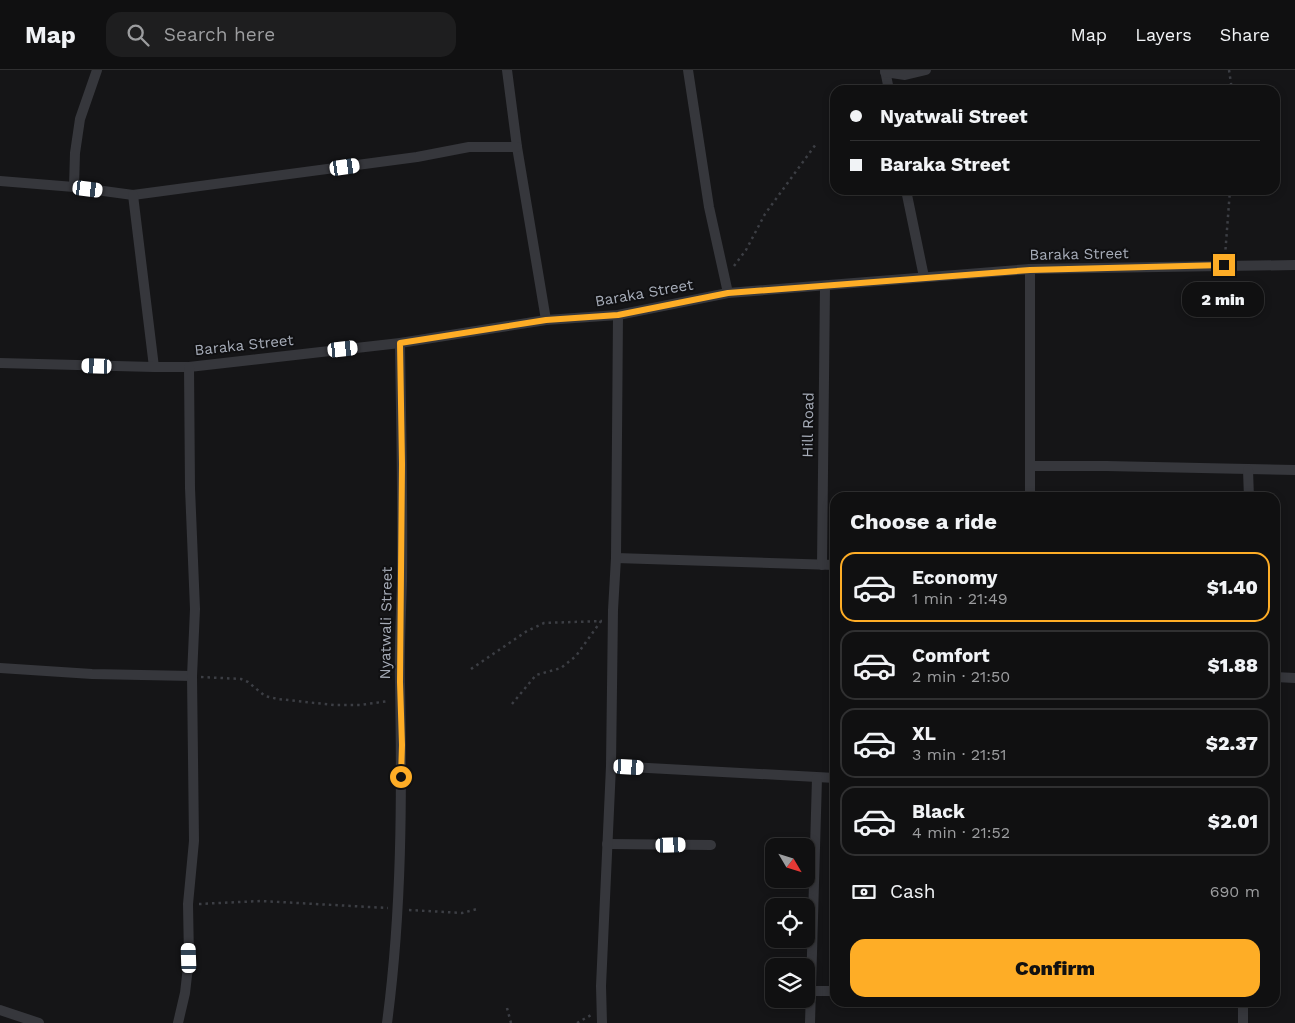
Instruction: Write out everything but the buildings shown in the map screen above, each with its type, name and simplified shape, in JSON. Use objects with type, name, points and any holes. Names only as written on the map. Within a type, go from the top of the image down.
[{"type":"street","points":[[74,187],[75,154],[80,119],[97,70]]},
{"type":"street","points":[[507,70],[517,146],[546,320]]},
{"type":"street","points":[[688,70],[709,207],[728,293]]},
{"type":"street","points":[[888,85],[885,71],[905,74],[926,70]]},
{"type":"street","points":[[0,181],[74,187],[133,195],[417,157],[470,147],[517,146]]},
{"type":"street","points":[[133,195],[154,367]]},
{"type":"street","points":[[907,195],[924,277]]},
{"type":"street","name":"Baraka Street","points":[[0,365],[189,367],[400,343],[546,320],[618,315],[728,293],[924,277],[1030,270],[1295,265]]},
{"type":"street","points":[[1030,270],[1030,492]]},
{"type":"street","name":"Hill Road","points":[[822,565],[825,286]]},
{"type":"street","points":[[602,1023],[600,1009],[611,766],[613,610],[616,558],[618,315]]},
{"type":"street","name":"Nyatwali Street","points":[[387,1023],[394,971],[398,909],[402,745],[400,700],[402,464],[400,343]]},
{"type":"street","points":[[178,1023],[186,993],[189,958],[188,904],[194,840],[192,676],[195,609],[194,545],[190,488],[189,367]]},
{"type":"street","points":[[1030,466],[1295,470]]},
{"type":"street","points":[[1248,470],[1248,492]]},
{"type":"street","points":[[616,558],[830,565]]},
{"type":"street","points":[[0,668],[92,674],[192,676]]},
{"type":"street","points":[[1280,677],[1295,678]]},
{"type":"street","points":[[611,766],[830,778]]},
{"type":"street","points":[[813,958],[817,778]]},
{"type":"street","points":[[607,844],[711,845]]},
{"type":"street","points":[[815,991],[830,990]]},
{"type":"street","points":[[1243,1007],[1244,1023]]},
{"type":"street","points":[[810,1023],[811,1008]]},
{"type":"street","points":[[0,1010],[39,1023]]},
{"type":"path","points":[[1229,70],[1231,85]]},
{"type":"path","points":[[726,278],[746,250],[765,214],[816,144]]},
{"type":"path","points":[[1224,265],[1230,195]]},
{"type":"path","points":[[512,704],[536,675],[561,668],[576,656],[602,621],[613,610]]},
{"type":"path","points":[[472,669],[527,631],[544,623],[602,621]]},
{"type":"path","points":[[192,676],[241,679],[248,682],[265,696],[278,699],[334,705],[360,705],[400,700]]},
{"type":"path","points":[[188,904],[261,901],[462,913],[477,909]]},
{"type":"path","points":[[507,1008],[511,1023]]},
{"type":"path","points":[[577,1023],[600,1009]]},
{"type":"route","points":[[401,777],[402,464],[400,343],[546,320],[618,315],[728,293],[1030,270],[1224,265]]}]
